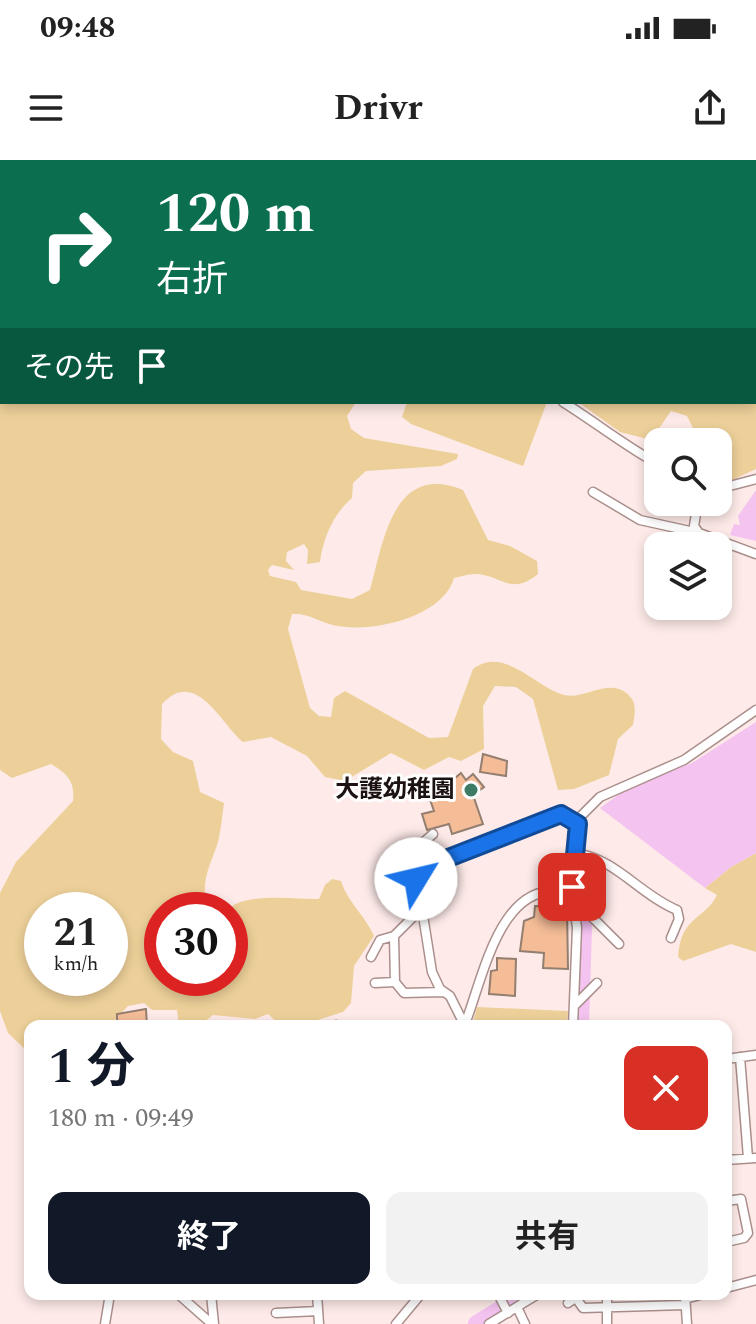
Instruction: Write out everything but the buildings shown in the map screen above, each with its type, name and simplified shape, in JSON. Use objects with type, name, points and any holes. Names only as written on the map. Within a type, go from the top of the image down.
[{"type":"street","points":[[566,404],[644,456]]},
{"type":"street","points":[[732,485],[756,479]]},
{"type":"street","points":[[593,492],[640,520],[694,532]]},
{"type":"street","points":[[732,545],[756,554]]},
{"type":"street","points":[[572,820],[600,797],[684,760],[756,710]]},
{"type":"street","points":[[443,992],[432,972],[415,875],[423,868],[554,814],[572,820]]},
{"type":"street","points":[[572,820],[578,854],[572,890],[581,914],[579,1002],[574,1020]]},
{"type":"street","points":[[423,868],[420,842],[433,834]]},
{"type":"street","points":[[578,854],[595,856],[645,894],[677,910],[679,919],[671,938]]},
{"type":"street","points":[[466,1020],[481,966],[512,915],[530,895],[540,891],[572,890]]},
{"type":"street","points":[[371,957],[380,940],[394,936],[422,908]]},
{"type":"street","points":[[581,914],[619,944]]},
{"type":"street","points":[[394,936],[395,982],[404,993],[443,992],[450,996],[462,1020]]},
{"type":"street","points":[[375,983],[395,982]]},
{"type":"street","points":[[579,1002],[597,983]]},
{"type":"street","points":[[732,1058],[756,1055]]},
{"type":"street","points":[[732,1160],[752,1158],[740,1057]]},
{"type":"street","points":[[732,1200],[741,1199],[744,1203],[748,1233],[744,1238],[732,1241]]},
{"type":"street","points":[[732,1286],[756,1280]]},
{"type":"street","points":[[105,1324],[109,1300]]},
{"type":"street","points":[[185,1300],[213,1324]]},
{"type":"street","points":[[211,1300],[213,1324]]},
{"type":"street","points":[[317,1300],[319,1324]]},
{"type":"street","points":[[396,1324],[416,1300]]},
{"type":"street","points":[[501,1300],[505,1308]]},
{"type":"street","points":[[489,1324],[505,1308],[517,1307],[528,1300]]},
{"type":"street","points":[[577,1300],[583,1308]]},
{"type":"street","points":[[607,1300],[607,1324]]},
{"type":"street","points":[[583,1308],[676,1300]]},
{"type":"street","points":[[685,1300],[687,1324]]},
{"type":"street","points":[[517,1307],[525,1324]]},
{"type":"street","points":[[580,1321],[583,1308]]},
{"type":"street","points":[[276,1313],[318,1311]]},
{"type":"shaded area","points":[[0,404],[355,404],[347,416],[351,429],[364,438],[458,454],[457,459],[441,466],[366,471],[353,483],[352,498],[330,527],[320,562],[307,564],[308,550],[304,544],[287,552],[286,561],[294,570],[272,565],[268,570],[270,576],[296,582],[301,590],[352,599],[370,590],[380,550],[395,512],[406,497],[421,487],[439,484],[463,490],[488,540],[510,546],[537,561],[538,574],[520,584],[472,574],[454,578],[447,592],[436,603],[420,613],[384,625],[348,627],[292,614],[288,629],[310,708],[319,716],[331,717],[334,698],[345,691],[429,738],[448,737],[473,669],[496,662],[519,670],[564,695],[618,689],[632,699],[635,707],[633,725],[618,739],[609,775],[574,789],[558,790],[533,699],[516,687],[495,686],[483,706],[484,749],[461,761],[449,757],[424,770],[391,753],[345,781],[325,777],[307,756],[271,737],[243,742],[197,695],[186,692],[174,694],[162,704],[161,739],[173,752],[193,761],[200,792],[224,803],[205,892],[144,892],[144,996],[248,996],[248,900],[319,899],[325,885],[332,879],[341,881],[374,936],[354,966],[351,1003],[343,1012],[318,1020],[274,1020],[268,1014],[255,1019],[213,1015],[207,1020],[178,1020],[177,1010],[152,1010],[144,1003],[128,1006],[115,1020],[24,1020],[24,1048],[8,1033],[0,1011],[0,893],[16,862],[73,801],[73,789],[66,775],[51,764],[12,778],[0,770]]},
{"type":"shaded area","points":[[406,404],[546,404],[523,466],[411,424],[402,417]]},
{"type":"shaded area","points":[[581,404],[756,404],[756,469],[732,480],[732,428],[693,428],[687,416],[671,411],[659,428],[644,428],[644,438],[620,432]]},
{"type":"shaded area","points":[[756,490],[756,541],[732,535],[734,524],[740,525],[738,516]]},
{"type":"shaded area","points":[[756,722],[756,853],[731,867],[705,888],[600,808],[628,788],[692,763]]},
{"type":"shaded area","points":[[756,853],[756,952],[731,944],[683,961],[678,957],[684,933],[717,895],[705,888],[731,867]]},
{"type":"shaded area","points":[[477,1007],[568,1011],[567,1020],[474,1020]]},
{"type":"waterway","points":[[578,883],[584,895],[580,1020]]},
{"type":"waterway","points":[[477,1324],[516,1300]]},
{"type":"place","name":"大護幼稚園","points":[[471,790]]},
{"type":"route","points":[[416,879],[416,871],[420,869],[554,814],[561,814],[578,824],[579,840],[572,887]]}]
